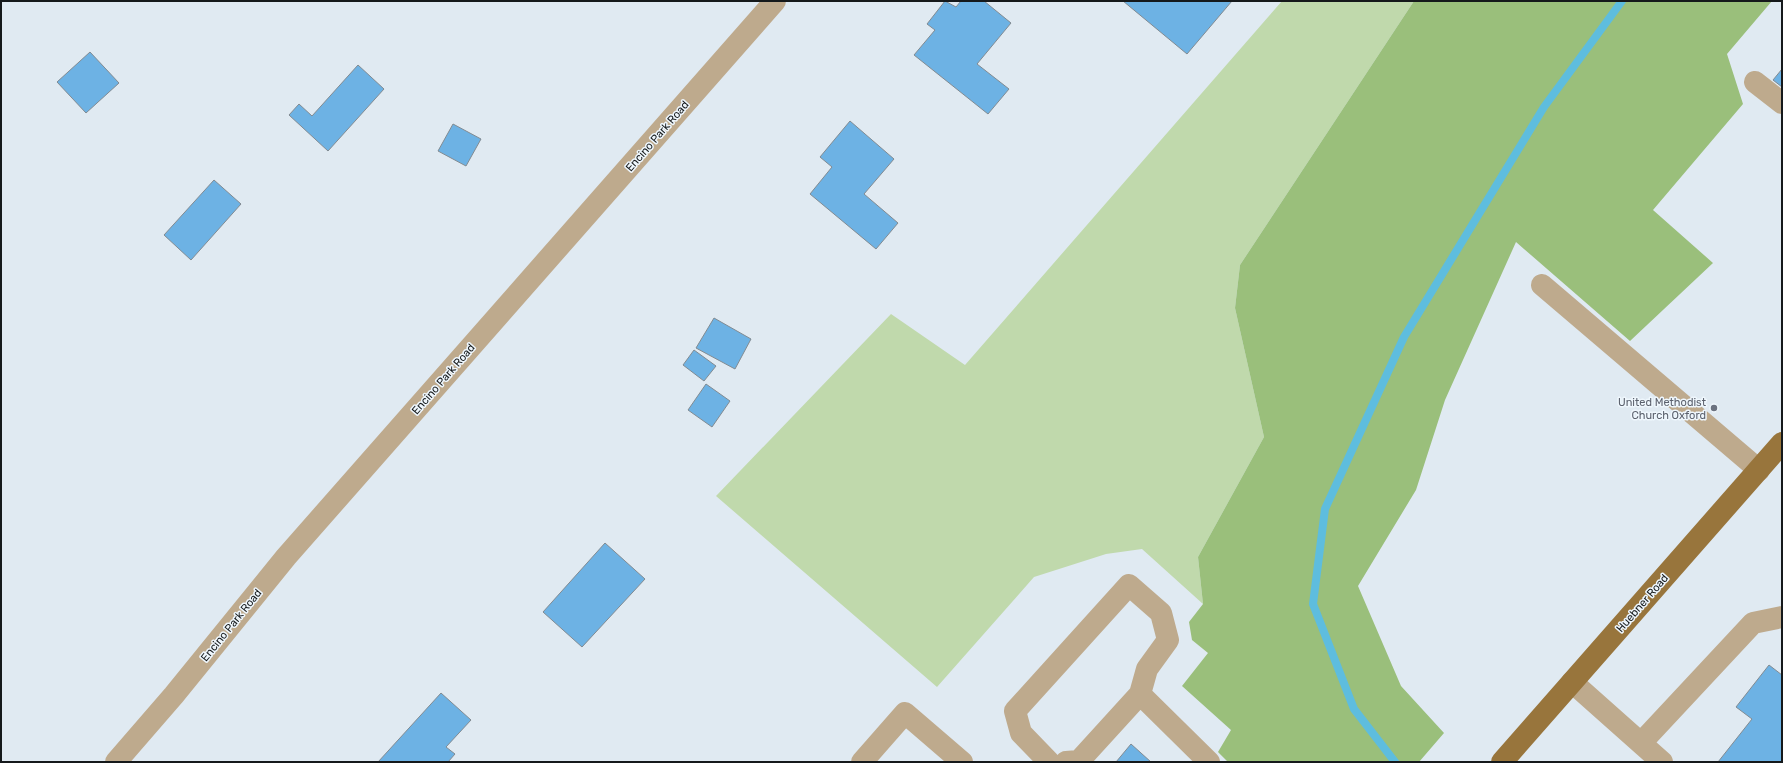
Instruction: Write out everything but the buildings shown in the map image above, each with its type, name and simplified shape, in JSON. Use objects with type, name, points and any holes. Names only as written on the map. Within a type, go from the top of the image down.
[{"type":"main road","name":"Huebner Road","points":[[1502,762],[1759,470],[1781,451]]},
{"type":"street","name":"Encino Park Road","points":[[116,762],[174,695],[286,557],[775,1]]},
{"type":"street","points":[[1755,82],[1782,104]]},
{"type":"street","points":[[1542,285],[1759,470]]},
{"type":"street","points":[[1049,762],[1021,733],[1016,711],[1129,585],[1161,613],[1168,640],[1147,669],[1140,694],[1079,761],[1066,762]]},
{"type":"street","points":[[1641,744],[1752,623],[1782,617]]},
{"type":"street","points":[[1572,682],[1662,762]]},
{"type":"street","points":[[1140,694],[1209,762]]},
{"type":"street","points":[[862,762],[905,713],[962,762]]},
{"type":"green space","points":[[1282,1],[1414,1],[1240,265],[1235,308],[1264,437],[1198,557],[1203,604],[1142,549],[1106,554],[1034,577],[937,687],[716,496],[891,314],[965,365]]},
{"type":"green space","points":[[1414,1],[1772,1],[1727,54],[1743,104],[1653,210],[1713,263],[1630,341],[1516,242],[1445,400],[1416,490],[1358,586],[1401,686],[1444,733],[1419,762],[1228,762],[1218,752],[1231,730],[1182,686],[1208,653],[1192,640],[1189,622],[1203,604],[1198,557],[1264,437],[1235,308],[1240,265]]},
{"type":"waterway","points":[[1395,762],[1354,709],[1313,604],[1325,509],[1404,337],[1544,107],[1622,1]]},
{"type":"place","name":"United Methodist Church Oxford","points":[[1714,408]]}]
